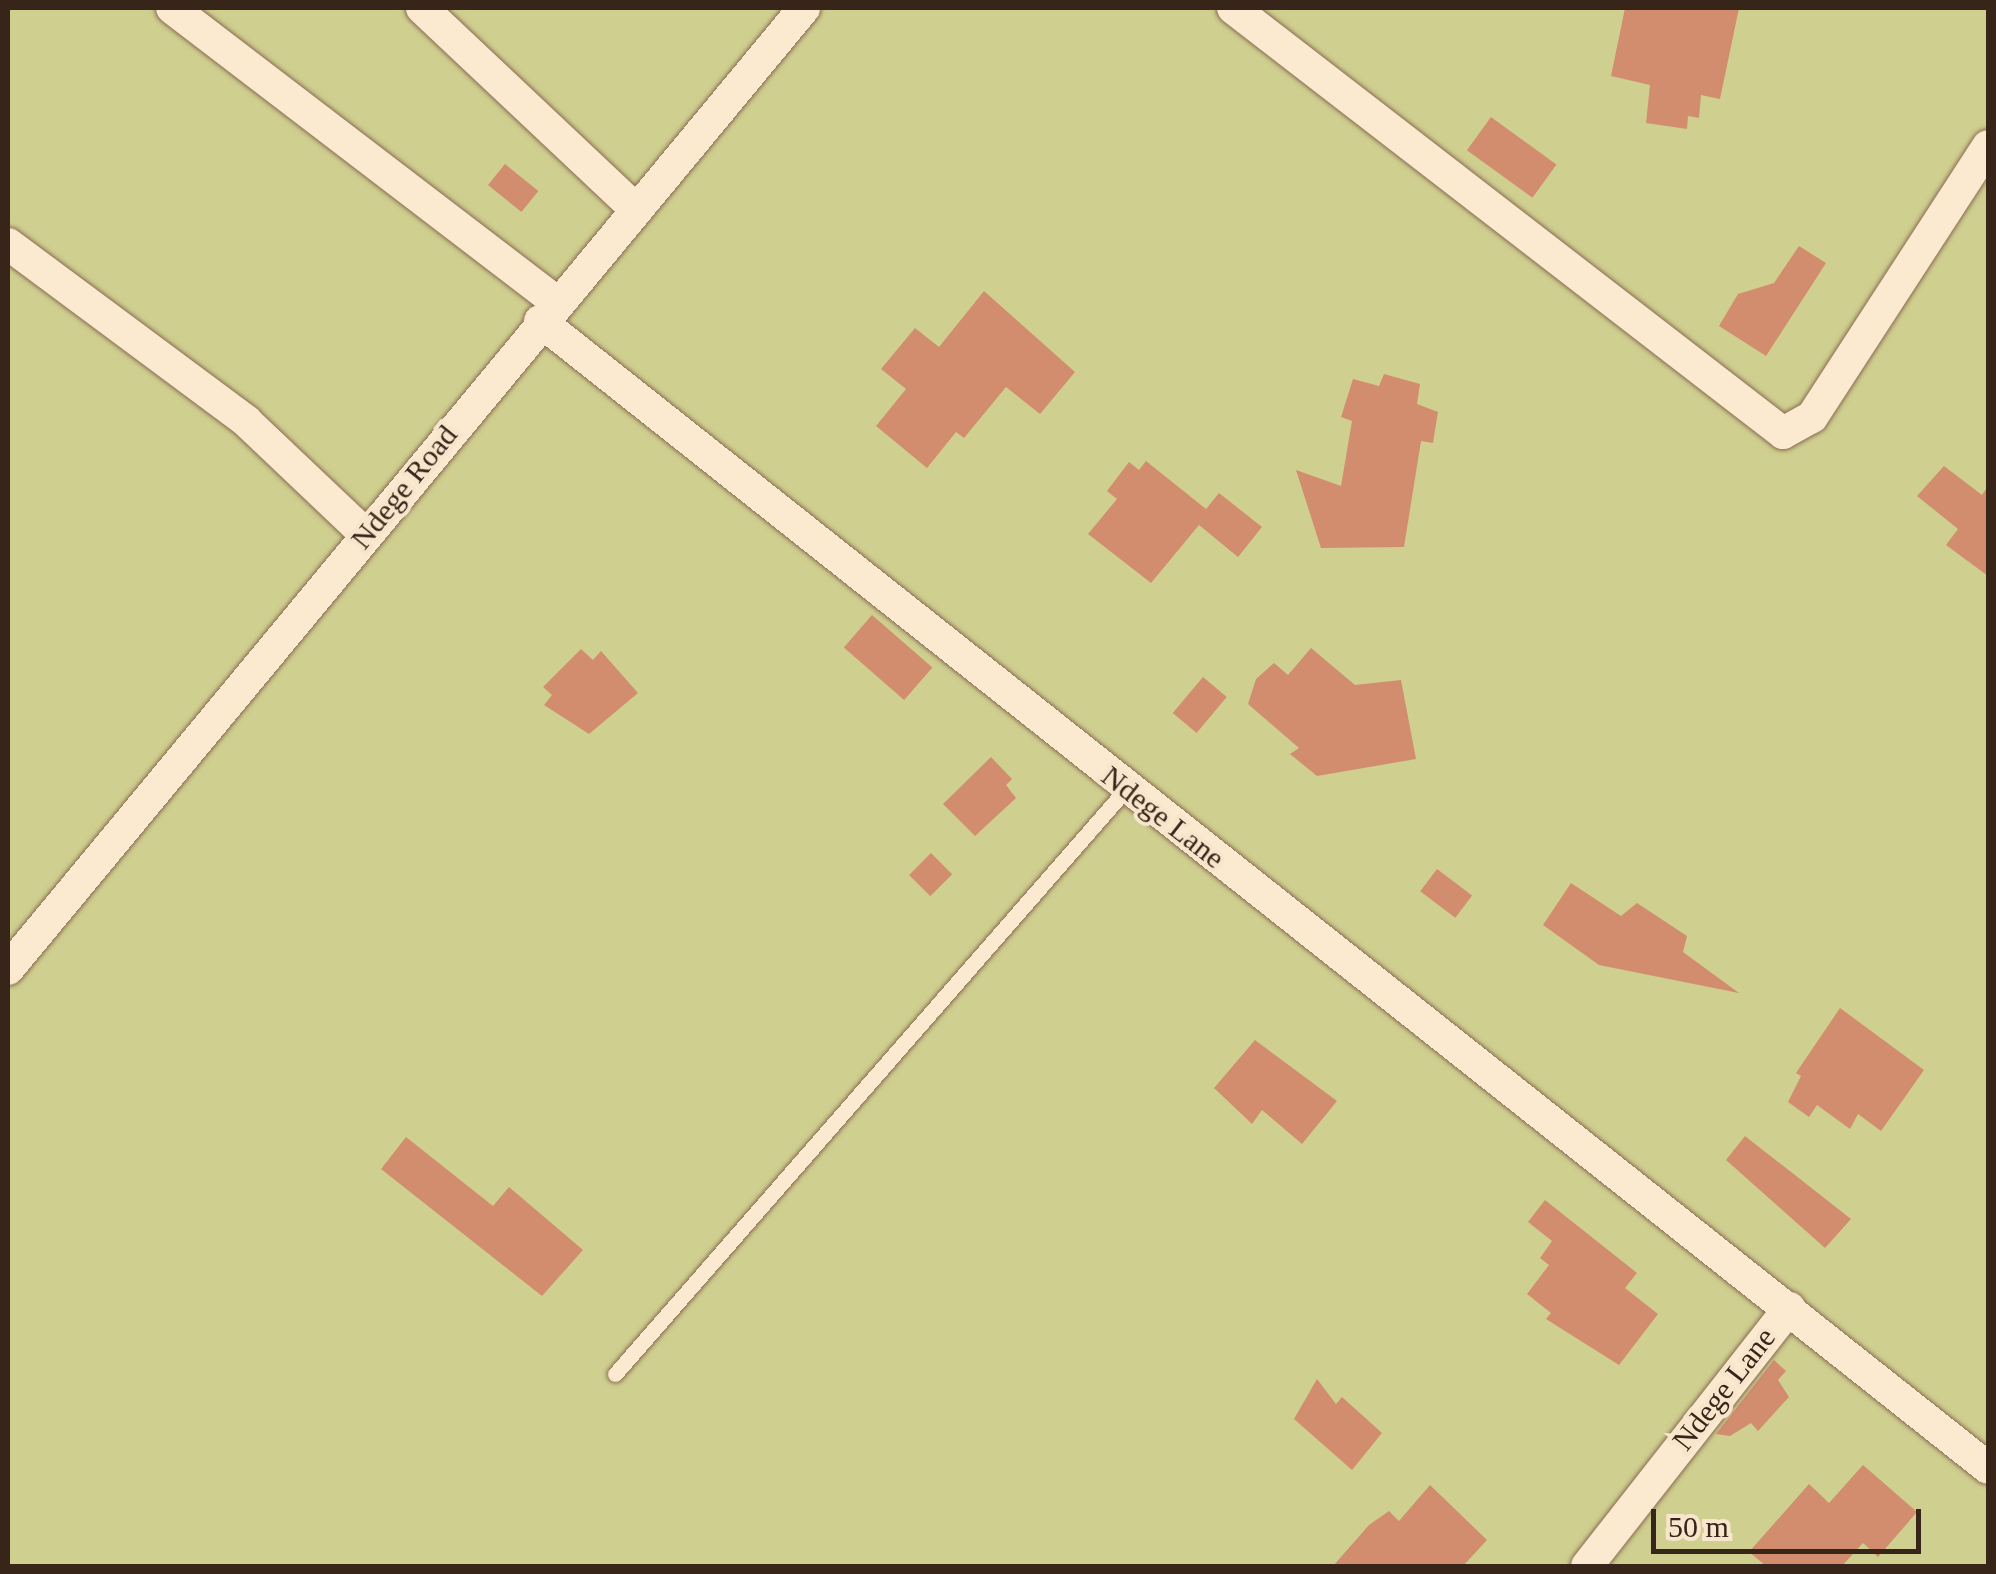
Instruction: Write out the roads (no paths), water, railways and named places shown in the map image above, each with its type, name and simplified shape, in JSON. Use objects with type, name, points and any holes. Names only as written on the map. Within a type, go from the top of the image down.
[{"type":"street","name":"Ndege Lane","points":[[172,8],[1127,788],[1789,1308],[1888,1396],[1988,1468]]},
{"type":"street","points":[[422,8],[635,209]]},
{"type":"street","points":[[1234,8],[1783,433],[1812,417],[1988,146]]},
{"type":"street","name":"Ndege Road","points":[[8,968],[794,11]]},
{"type":"street","points":[[8,244],[246,422],[365,534]]},
{"type":"street","name":"Ndege Lane","points":[[1587,1566],[1789,1308]]},
{"type":"lane","points":[[615,1374],[1127,788]]}]
